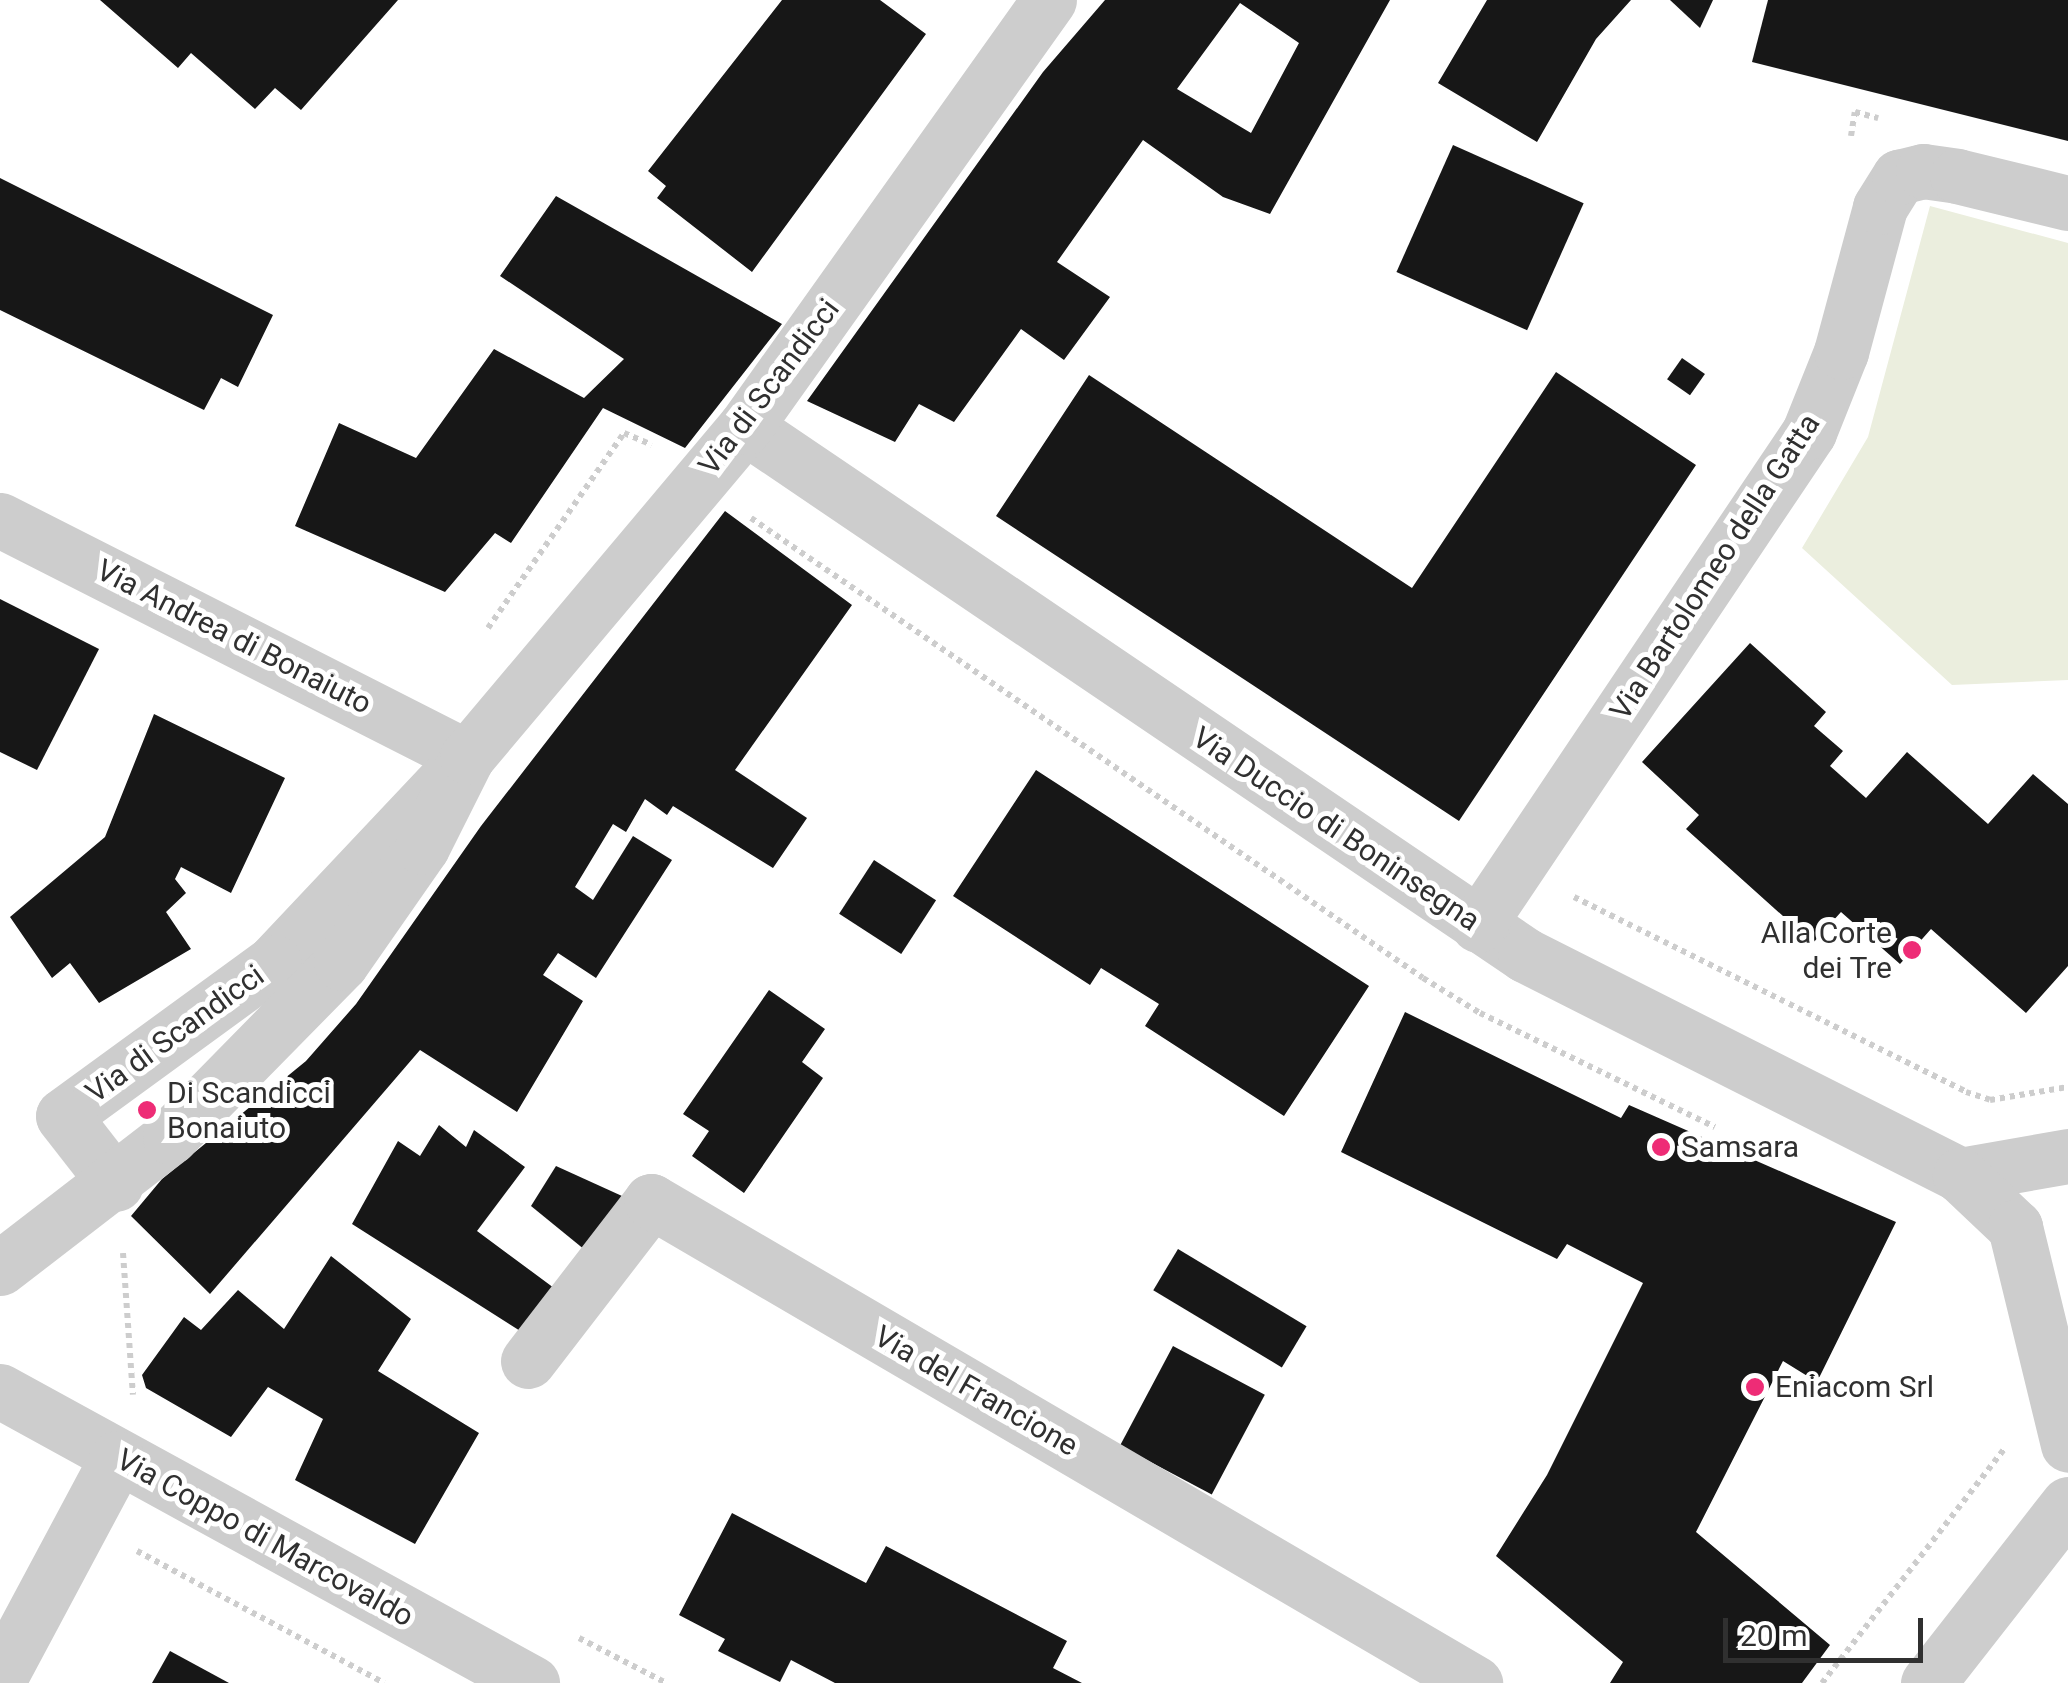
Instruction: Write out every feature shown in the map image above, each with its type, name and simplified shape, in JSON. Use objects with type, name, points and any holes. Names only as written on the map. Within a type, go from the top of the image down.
[{"type":"street","name":"Via di Scandicci","points":[[116,1184],[63,1116],[274,962],[467,757],[745,427],[1049,0]]},
{"type":"street","name":"Via Bartolomeo della Gatta","points":[[1478,925],[1808,432],[1841,352],[1880,207],[1899,177],[1957,176],[2068,204]]},
{"type":"street","name":"Via Duccio di Boninsegna","points":[[745,427],[1478,925],[1585,989],[1960,1175],[2014,1227],[2056,1324],[2068,1445]]},
{"type":"street","name":"Via Andrea di Bonaiuto","points":[[0,520],[467,757]]},
{"type":"street","name":"Via di Scandicci","points":[[0,1268],[116,1184],[253,1059],[341,963],[422,847],[467,757]]},
{"type":"street","points":[[1960,1175],[2068,1156]]},
{"type":"street","name":"Via del Francione","points":[[528,1361],[651,1200],[1475,1683]]},
{"type":"street","name":"Via Coppo di Marcovaldo","points":[[0,1391],[532,1683]]},
{"type":"street","points":[[0,1677],[117,1458]]},
{"type":"street","points":[[1928,1683],[2068,1504]]},
{"type":"path","points":[[738,509],[1423,978],[1480,1013],[1720,1129]]},
{"type":"path","points":[[1564,892],[1966,1092],[1990,1100],[2068,1087]]},
{"type":"path","points":[[1822,1683],[2015,1435]]},
{"type":"path","points":[[131,1547],[384,1683]]},
{"type":"green space","points":[[1930,206],[2068,243],[2068,680],[1952,685],[1802,548],[1868,437]]},
{"type":"building","points":[[100,0],[398,0],[301,110],[275,88],[255,109],[191,53],[178,68]]},
{"type":"building","points":[[782,0],[880,0],[926,34],[752,272],[657,198],[666,186],[648,171]]},
{"type":"building","points":[[1105,0],[1390,0],[1270,214],[1223,197],[1143,140],[1057,262],[1110,297],[1064,360],[1021,329],[954,422],[919,404],[895,442],[807,401],[1043,72]],"holes":[[[1240,3],[1299,43],[1251,133],[1177,89]]]},
{"type":"building","points":[[1487,0],[1631,0],[1596,39],[1537,142],[1438,83]]},
{"type":"building","points":[[1670,0],[1713,0],[1700,28]]},
{"type":"building","points":[[1768,0],[2068,0],[2068,141],[1752,62]]},
{"type":"building","points":[[1453,145],[1584,203],[1527,330],[1396,272]]},
{"type":"building","points":[[0,178],[273,315],[238,387],[221,378],[204,410],[0,310]]},
{"type":"building","points":[[556,196],[782,324],[685,448],[603,408],[511,543],[495,533],[445,592],[295,526],[339,423],[416,458],[494,349],[584,398],[624,359],[500,276]]},
{"type":"building","points":[[1682,358],[1705,374],[1690,395],[1667,379]]},
{"type":"building","points":[[1556,372],[1696,465],[1459,821],[996,516],[1089,375],[1412,588]]},
{"type":"building","points":[[725,511],[852,605],[735,770],[807,818],[773,868],[673,806],[667,815],[645,799],[626,832],[613,824],[575,887],[593,900],[633,836],[672,860],[596,978],[558,953],[543,975],[583,1001],[517,1112],[420,1050],[210,1294],[131,1216],[162,1179],[306,1061],[356,1004],[481,826]]},
{"type":"building","points":[[0,599],[99,649],[37,770],[0,752]]},
{"type":"building","points":[[1750,643],[1826,712],[1814,726],[1843,751],[1830,766],[1866,798],[1907,752],[1988,824],[2033,774],[2068,804],[2068,966],[2026,1013],[1931,929],[1900,964],[1841,912],[1813,943],[1686,829],[1699,815],[1642,762]]},
{"type":"building","points":[[154,714],[285,778],[231,893],[181,867],[175,879],[186,893],[166,912],[191,949],[99,1003],[70,963],[52,978],[10,917],[105,837]]},
{"type":"building","points":[[1036,770],[1369,986],[1284,1116],[1145,1026],[1159,1004],[1101,968],[1090,985],[953,896]]},
{"type":"building","points":[[874,860],[936,900],[901,954],[839,914]]},
{"type":"building","points":[[769,990],[825,1029],[802,1062],[823,1078],[744,1193],[692,1156],[709,1131],[683,1114]]},
{"type":"building","points":[[1405,1012],[1621,1118],[1629,1105],[1896,1222],[1817,1382],[1783,1361],[1696,1532],[1830,1645],[1802,1683],[1610,1683],[1623,1662],[1496,1556],[1547,1475],[1643,1283],[1567,1244],[1557,1259],[1341,1152]]},
{"type":"building","points":[[439,1125],[466,1147],[474,1130],[525,1167],[477,1231],[554,1288],[525,1334],[352,1224],[398,1141],[420,1156]]},
{"type":"building","points":[[556,1166],[622,1196],[585,1250],[531,1206]]},
{"type":"building","points":[[1178,1249],[1307,1326],[1282,1367],[1153,1290]]},
{"type":"building","points":[[331,1256],[411,1319],[378,1371],[479,1433],[415,1544],[295,1480],[323,1419],[268,1387],[231,1437],[146,1388],[142,1375],[184,1317],[201,1330],[238,1290],[284,1329]]},
{"type":"building","points":[[1173,1346],[1265,1395],[1212,1495],[1120,1446]]},
{"type":"building","points":[[732,1513],[866,1583],[886,1546],[1067,1641],[1053,1668],[1082,1683],[835,1683],[791,1660],[780,1682],[718,1651],[725,1639],[679,1615]]},
{"type":"building","points":[[170,1651],[229,1683],[152,1683]]},
{"type":"place","name":"Alla Corte dei Tre","points":[[1912,950]]},
{"type":"place","name":"Di Scandicci Bonaiuto","points":[[147,1110]]},
{"type":"place","name":"Samsara","points":[[1661,1147]]},
{"type":"place","name":"Eniacom Srl","points":[[1755,1387]]}]
